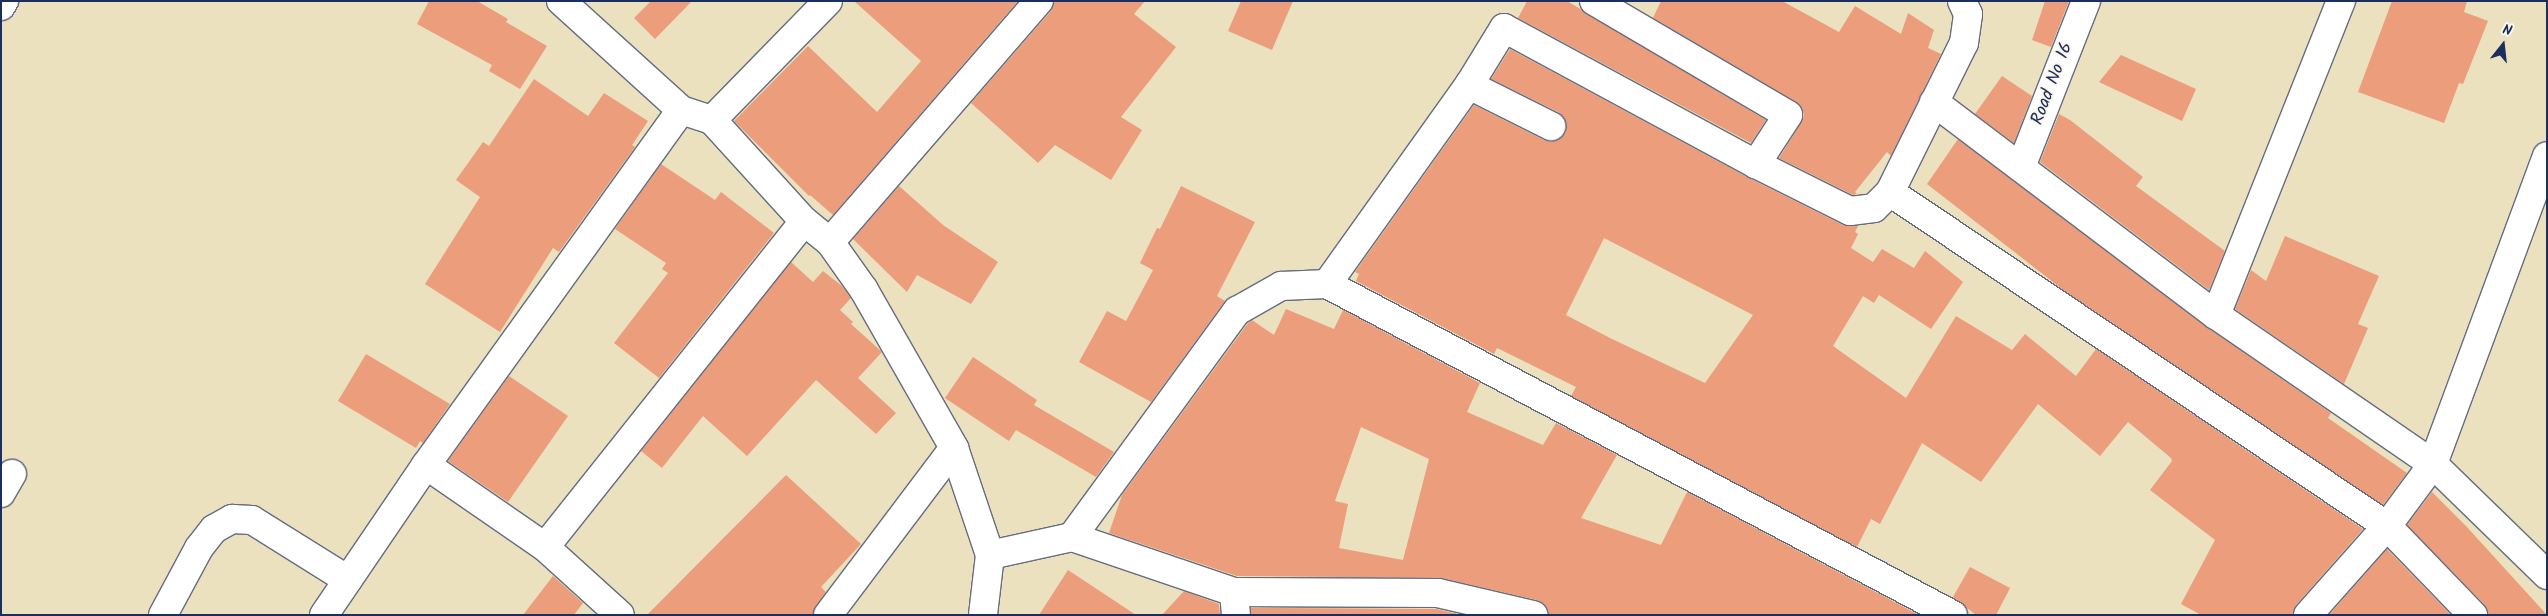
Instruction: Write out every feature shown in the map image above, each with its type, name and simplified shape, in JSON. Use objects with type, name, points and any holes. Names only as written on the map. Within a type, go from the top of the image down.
[{"type":"street","points":[[1,6],[4,1]]},
{"type":"street","points":[[562,1],[681,110],[712,120],[804,220],[830,242],[864,290],[954,448],[990,555],[983,615]]},
{"type":"street","points":[[712,120],[828,1]]},
{"type":"street","points":[[830,242],[1038,1]]},
{"type":"street","points":[[1594,1],[1788,115],[1756,164]]},
{"type":"street","points":[[1327,284],[1470,85],[1504,28],[1756,164],[1850,211],[1874,208],[1890,192],[1964,43],[1968,14],[1962,1]]},
{"type":"street","name":"Road No 16","points":[[2021,167],[2086,1]]},
{"type":"street","points":[[2216,315],[2341,1]]},
{"type":"street","points":[[1470,85],[1551,126]]},
{"type":"street","points":[[1934,102],[2216,315],[2432,464],[2547,575]]},
{"type":"street","points":[[324,615],[426,465],[681,110]]},
{"type":"street","points":[[2308,615],[2387,526],[2432,464],[2547,156]]},
{"type":"street","points":[[1890,192],[2387,526],[2473,615]]},
{"type":"street","points":[[545,547],[804,220]]},
{"type":"street","points":[[1072,537],[1237,311],[1281,286],[1327,284],[1953,615]]},
{"type":"street","points":[[828,615],[954,448]]},
{"type":"street","points":[[426,465],[545,547],[620,615]]},
{"type":"street","points":[[164,615],[199,548],[214,529],[232,519],[252,520],[348,580]]},
{"type":"street","points":[[990,555],[1072,537],[1235,604],[1438,593],[1533,615]]},
{"type":"building","points":[[429,1],[477,1],[508,19],[506,22],[547,46],[520,89],[489,71],[492,65],[417,24]]},
{"type":"building","points":[[651,1],[692,1],[655,39],[634,18]]},
{"type":"building","points":[[854,1],[1018,1],[833,215],[809,196],[734,121],[808,46],[877,112],[921,61]]},
{"type":"building","points":[[1054,1],[1145,1],[1134,14],[1176,47],[1121,117],[1142,130],[1111,180],[1055,145],[1038,163],[971,103],[1051,11]]},
{"type":"building","points":[[1241,1],[1293,1],[1272,50],[1228,31]]},
{"type":"building","points":[[1527,1],[1567,1],[1766,120],[1751,143],[1518,18]]},
{"type":"building","points":[[1661,1],[1782,1],[1839,32],[1855,6],[1901,34],[1908,13],[1934,30],[1928,48],[1941,54],[1891,156],[1887,152],[1855,192],[1857,194],[1853,195],[1779,158],[1801,123],[1804,115],[1801,107],[1796,102],[1653,18]]},
{"type":"building","points":[[2045,1],[2069,1],[2051,47],[2032,40]]},
{"type":"building","points":[[2392,1],[2467,1],[2464,12],[2488,21],[2463,84],[2459,83],[2444,123],[2358,92]]},
{"type":"building","points":[[1510,49],[1749,178],[1843,225],[1858,226],[1855,232],[1858,234],[1851,248],[1873,262],[1882,249],[1914,268],[1925,251],[1963,282],[1931,329],[1879,295],[1874,303],[1863,296],[1833,346],[1906,398],[1956,316],[2012,350],[2025,334],[2076,376],[2096,349],[2363,529],[2296,605],[2293,615],[2201,615],[2181,604],[2215,540],[2150,490],[2172,461],[2171,458],[2128,422],[2100,456],[2038,404],[1981,482],[1922,443],[1880,524],[1871,519],[1857,547],[1571,396],[1576,387],[1497,348],[1494,354],[1356,281],[1359,274],[1355,272],[1474,105],[1544,140],[1551,142],[1559,139],[1565,133],[1566,125],[1564,118],[1558,112],[1491,79]],"holes":[[[1604,238],[1753,315],[1705,383],[1566,315]]]},
{"type":"building","points":[[2121,55],[2196,89],[2182,121],[2099,82]]},
{"type":"building","points":[[2002,76],[2032,96],[2014,143],[1975,114]]},
{"type":"building","points":[[534,79],[588,116],[604,93],[648,121],[632,145],[635,147],[559,252],[553,248],[500,332],[425,284],[480,197],[456,180],[483,142],[489,146]]},
{"type":"building","points":[[2059,114],[2070,120],[2143,177],[2136,186],[2225,251],[2209,290],[2040,162]]},
{"type":"building","points":[[1958,139],[2207,327],[2331,413],[2328,418],[2407,473],[2383,505],[2062,289],[1927,184]]},
{"type":"building","points":[[661,164],[715,200],[721,192],[774,233],[659,378],[614,343],[668,273],[662,269],[666,263],[615,229]]},
{"type":"building","points":[[899,186],[943,225],[998,262],[971,304],[917,275],[907,292],[853,239]]},
{"type":"building","points":[[1181,186],[1255,222],[1217,296],[1225,301],[1151,402],[1079,362],[1107,311],[1126,321],[1153,270],[1140,263],[1157,228],[1160,229]]},
{"type":"building","points":[[2285,236],[2379,276],[2358,324],[2368,328],[2344,384],[2235,309],[2251,270],[2266,281]]},
{"type":"building","points":[[791,262],[813,282],[823,271],[842,286],[851,298],[840,310],[853,322],[851,324],[882,352],[858,378],[896,413],[876,434],[816,380],[747,456],[703,416],[662,468],[641,451]]},
{"type":"building","points":[[1286,309],[1334,329],[1343,310],[1480,383],[1467,412],[1543,445],[1556,423],[1617,455],[1581,518],[1661,545],[1687,492],[1919,615],[1548,615],[1544,604],[1537,600],[1441,578],[1237,576],[1109,533],[1122,495],[1248,323],[1252,320],[1274,335]],"holes":[[[1361,427],[1429,459],[1403,560],[1339,548],[1348,504],[1335,501]]]},
{"type":"building","points":[[366,354],[450,404],[423,443],[420,441],[416,448],[338,401]]},
{"type":"building","points":[[973,357],[1037,400],[1034,405],[1114,452],[1096,477],[1016,430],[1009,441],[945,398]]},
{"type":"building","points":[[509,376],[568,416],[508,502],[448,461]]},
{"type":"building","points":[[786,475],[861,544],[821,587],[826,592],[816,606],[813,615],[647,615]]},
{"type":"building","points":[[2432,492],[2466,526],[2547,615],[2488,615],[2484,604],[2407,525]]},
{"type":"building","points":[[2387,549],[2451,615],[2329,615]]},
{"type":"building","points":[[1970,567],[2010,588],[1996,615],[1976,615],[1953,597]]},
{"type":"building","points":[[1068,570],[1136,615],[1039,615]]},
{"type":"building","points":[[553,576],[583,603],[574,615],[523,615]]},
{"type":"building","points":[[1184,591],[1219,604],[1220,615],[1162,615]]},
{"type":"building","points":[[1251,608],[1436,609],[1463,615],[1251,615]]}]
